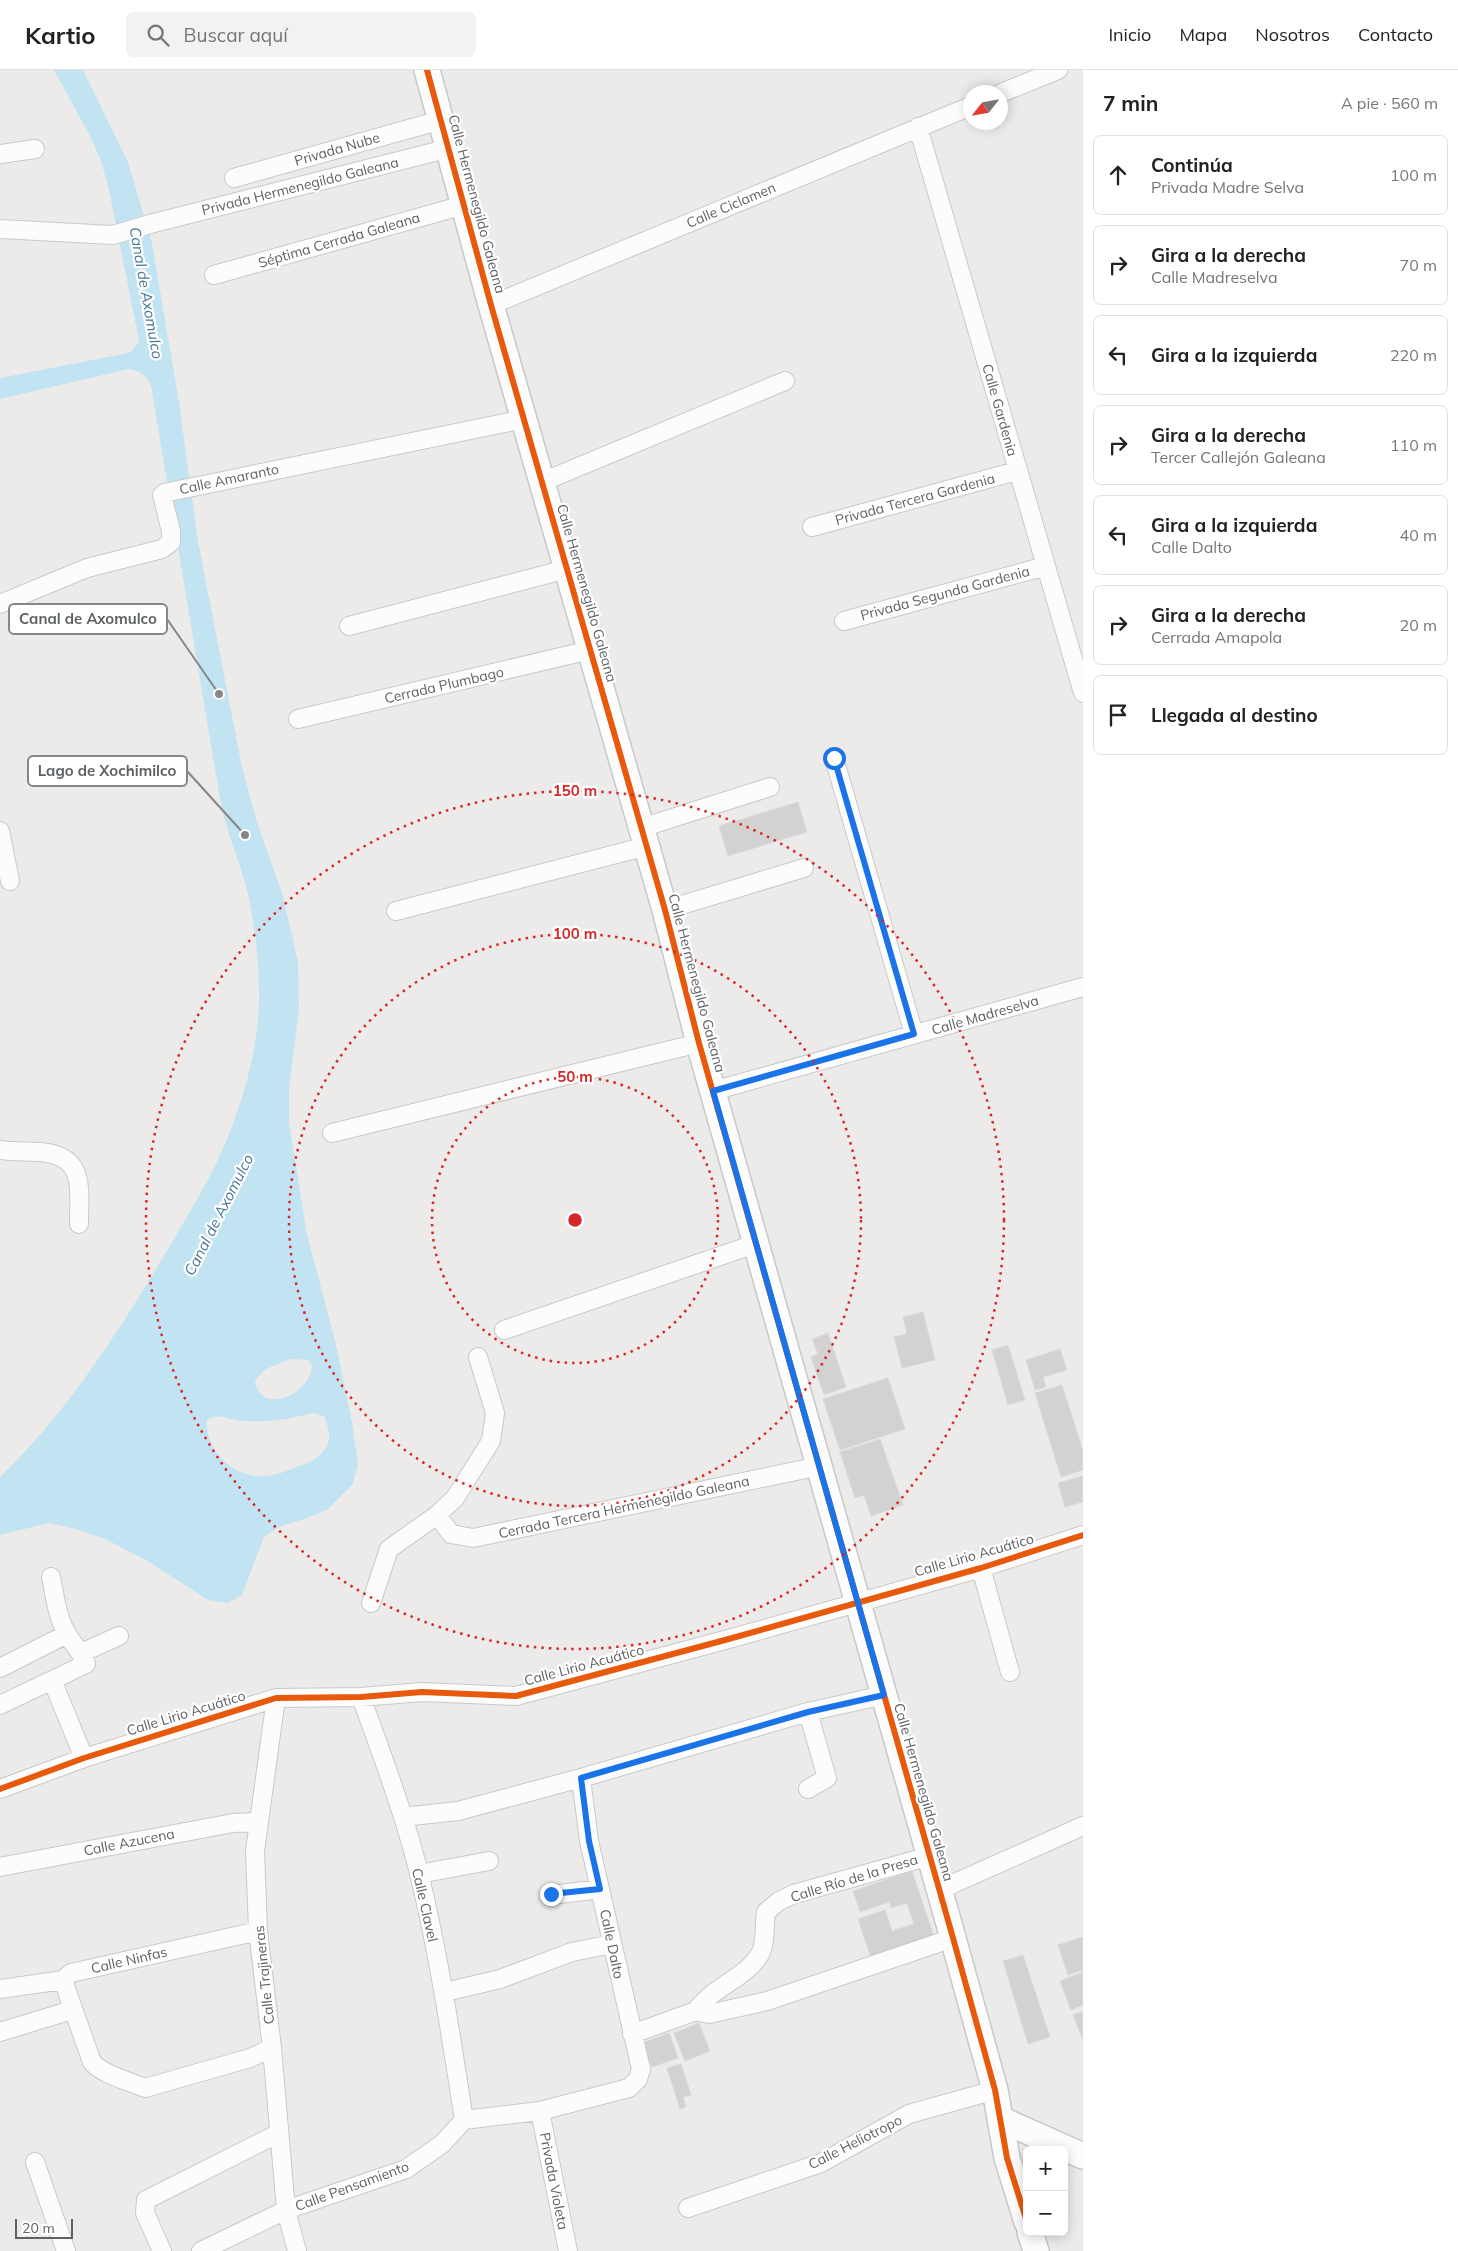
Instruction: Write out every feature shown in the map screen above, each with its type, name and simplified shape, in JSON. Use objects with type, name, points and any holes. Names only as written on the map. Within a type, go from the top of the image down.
[{"type":"street","name":"Calle Hermenegildo Galeana","points":[[428,70],[491,305],[665,910],[699,1044],[755,1244],[820,1466],[953,1938],[995,2090],[1007,2158],[1023,2209]]},
{"type":"street","points":[[1008,91],[1058,70]]},
{"type":"street","name":"Calle Ciclamen","points":[[491,305],[963,109]]},
{"type":"street","name":"Privada Nube","points":[[234,178],[441,120]]},
{"type":"street","name":"Calle Gardenia","points":[[918,127],[1083,693]]},
{"type":"street","name":"Privada Hermenegildo Galeana","points":[[0,229],[113,235],[450,148]]},
{"type":"street","points":[[0,154],[35,149]]},
{"type":"street","name":"Séptima Cerrada Galeana","points":[[214,275],[464,204]]},
{"type":"street","points":[[542,482],[785,381]]},
{"type":"street","name":"Calle Amaranto","points":[[0,604],[87,568],[162,549],[171,542],[171,531],[162,495],[167,492],[524,419]]},
{"type":"street","name":"Privada Tercera Gardenia","points":[[812,526],[1017,471]]},
{"type":"street","name":"Privada Segunda Gardenia","points":[[844,621],[1046,566]]},
{"type":"street","points":[[349,626],[567,569]]},
{"type":"street","name":"Cerrada Plumbago","points":[[298,719],[590,650]]},
{"type":"street","points":[[834,758],[914,1034]]},
{"type":"street","points":[[396,911],[644,837],[770,787]]},
{"type":"street","points":[[0,831],[10,881]]},
{"type":"street","points":[[665,910],[804,868]]},
{"type":"street","name":"Calle Madreselva","points":[[713,1091],[1083,987]]},
{"type":"street","points":[[332,1133],[699,1044]]},
{"type":"street","points":[[0,1150],[40,1152],[58,1155],[70,1161],[78,1178],[79,1224]]},
{"type":"street","points":[[504,1330],[755,1244]]},
{"type":"street","points":[[371,1603],[389,1549],[437,1515],[455,1498],[491,1441],[495,1413],[478,1357]]},
{"type":"street","name":"Cerrada Tercera Hermenegildo Galeana","points":[[437,1515],[451,1534],[473,1538],[820,1466]]},
{"type":"street","name":"Calle Lirio Acuático","points":[[1,1788],[84,1758],[276,1698],[361,1697],[422,1692],[516,1696],[1082,1541]]},
{"type":"street","points":[[981,1568],[1010,1672]]},
{"type":"street","points":[[0,1706],[86,1664],[81,1652],[67,1634],[58,1610],[51,1577]]},
{"type":"street","points":[[0,1668],[67,1634]]},
{"type":"street","points":[[81,1652],[119,1636]]},
{"type":"street","points":[[52,1680],[84,1758]]},
{"type":"street","points":[[403,1817],[458,1811],[581,1778],[808,1712],[884,1695]]},
{"type":"street","name":"Calle Clavel","points":[[361,1697],[403,1817],[419,1874],[445,1992],[464,2120]]},
{"type":"street","name":"Calle Trajineras","points":[[276,1698],[255,1851],[258,1931],[272,2048],[286,2210],[297,2251]]},
{"type":"street","points":[[808,1712],[826,1778],[808,1789]]},
{"type":"street","name":"Calle Dalto","points":[[540,2111],[629,2088],[638,2079],[642,2069],[632,2034],[589,1841],[581,1778]]},
{"type":"street","name":"Calle Azucena","points":[[0,1867],[234,1822],[259,1822]]},
{"type":"street","points":[[939,1890],[1083,1826]]},
{"type":"street","name":"Calle Río de la Presa","points":[[696,2011],[704,2000],[747,1968],[761,1954],[766,1912],[780,1901],[794,1894],[930,1856]]},
{"type":"street","points":[[419,1874],[489,1860]]},
{"type":"street","points":[[551,1894],[600,1889]]},
{"type":"street","name":"Calle Ninfas","points":[[0,1990],[63,1980],[72,1973],[258,1931]]},
{"type":"street","points":[[632,2034],[696,2011],[709,2014],[767,2000],[953,1938]]},
{"type":"street","points":[[445,1992],[500,1979],[572,1952],[612,1944]]},
{"type":"street","points":[[63,1980],[72,2010],[92,2062],[100,2071],[118,2076],[145,2088],[250,2058],[272,2048]]},
{"type":"street","points":[[0,2032],[72,2010]]},
{"type":"street","name":"Calle Heliotropo","points":[[688,2208],[821,2162],[909,2114],[995,2090]]},
{"type":"street","points":[[464,2120],[540,2111]]},
{"type":"street","name":"Privada Violeta","points":[[540,2111],[568,2251]]},
{"type":"street","points":[[1000,2119],[1083,2156]]},
{"type":"street","name":"Calle Pensamiento","points":[[202,2251],[286,2210],[406,2169],[442,2144],[464,2120]]},
{"type":"street","points":[[162,2251],[145,2213],[146,2200],[279,2133]]},
{"type":"street","points":[[35,2162],[66,2251]]},
{"type":"street","points":[[1031,2236],[1036,2251]]},
{"type":"water","points":[[54,70],[83,70],[128,162],[152,243],[179,402],[198,541],[242,767],[257,822],[282,893],[298,961],[299,1009],[289,1090],[289,1123],[307,1235],[335,1340],[352,1422],[358,1464],[353,1484],[328,1509],[279,1527],[264,1537],[242,1595],[228,1603],[208,1600],[146,1560],[105,1539],[76,1529],[49,1523],[0,1535],[0,1477],[72,1396],[114,1336],[189,1213],[223,1149],[241,1101],[252,1061],[259,1004],[257,956],[253,922],[247,890],[227,828],[220,799],[151,386],[143,374],[129,369],[0,399],[0,378],[123,354],[132,351],[139,341],[109,190],[101,161],[91,138]],"holes":[[[292,1359],[308,1360],[312,1365],[309,1376],[303,1385],[295,1392],[275,1399],[266,1397],[259,1392],[255,1381],[262,1372],[276,1364]],[[314,1413],[325,1417],[328,1427],[329,1440],[323,1452],[308,1463],[266,1476],[254,1476],[233,1468],[216,1452],[208,1431],[207,1420],[214,1417],[246,1421],[266,1421]]]},
{"type":"building","points":[[798,802],[807,832],[728,856],[719,826]]},
{"type":"building","points":[[923,1312],[935,1360],[902,1368],[894,1337],[907,1334],[903,1317]]},
{"type":"building","points":[[828,1333],[846,1387],[824,1395],[811,1357],[818,1354],[812,1339]]},
{"type":"building","points":[[1008,1345],[1025,1400],[1008,1405],[992,1350]]},
{"type":"building","points":[[1060,1349],[1067,1370],[1043,1377],[1046,1387],[1035,1390],[1026,1360]]},
{"type":"building","points":[[888,1378],[905,1429],[840,1450],[823,1399]]},
{"type":"building","points":[[1062,1385],[1083,1451],[1083,1470],[1061,1477],[1035,1393]]},
{"type":"building","points":[[880,1439],[903,1505],[871,1516],[864,1495],[855,1498],[840,1452]]},
{"type":"building","points":[[1083,1476],[1083,1502],[1065,1507],[1058,1483]]},
{"type":"building","points":[[912,1871],[934,1937],[871,1958],[858,1919],[885,1910],[892,1931],[914,1924],[907,1903],[891,1908],[889,1902],[860,1912],[853,1891]]},
{"type":"building","points":[[1083,1937],[1083,1970],[1068,1975],[1058,1945]]},
{"type":"building","points":[[1023,1955],[1050,2037],[1028,2044],[1003,1961]]},
{"type":"building","points":[[1083,1972],[1083,2005],[1071,2010],[1060,1981]]},
{"type":"building","points":[[1083,2011],[1083,2040],[1073,2015]]},
{"type":"building","points":[[699,2023],[710,2051],[685,2061],[674,2033]]},
{"type":"building","points":[[669,2033],[678,2058],[652,2067],[643,2043]]},
{"type":"building","points":[[681,2064],[691,2095],[683,2097],[686,2107],[680,2109],[667,2068]]},
{"type":"cycle path","points":[[427,70],[491,305],[665,910],[699,1043],[953,1938],[995,2090],[1007,2158],[1023,2209]]},
{"type":"cycle path","points":[[0,1789],[84,1758],[276,1698],[361,1697],[422,1692],[516,1696],[981,1568],[1083,1535]]},
{"type":"place","name":"Canal de Axomulco","points":[[219,694]]},
{"type":"place","name":"Lago de Xochimilco","points":[[245,835]]},
{"type":"route","points":[[551,1894],[600,1889],[589,1841],[581,1778],[808,1712],[884,1695],[713,1091],[914,1034],[834,758]]}]
